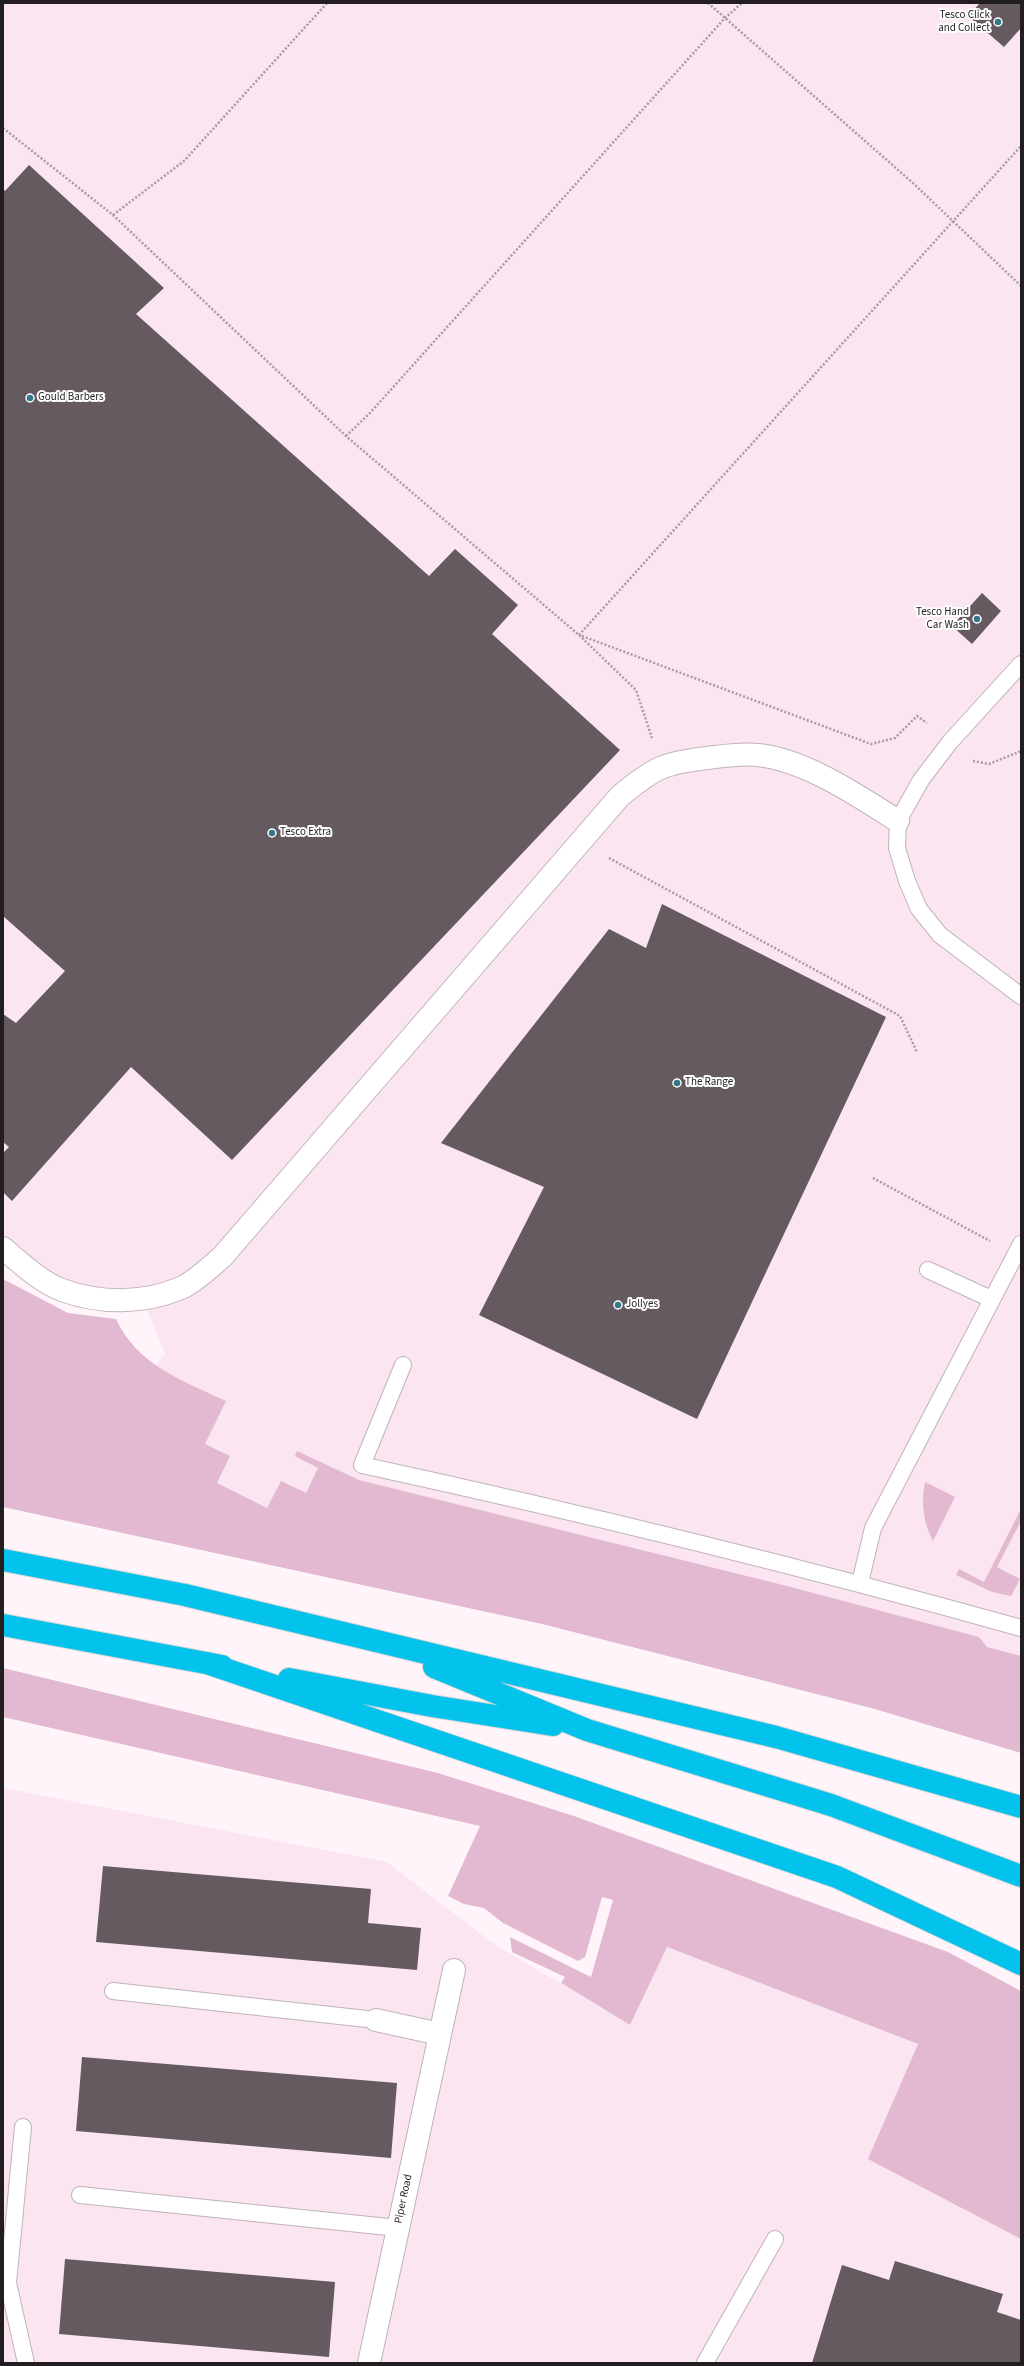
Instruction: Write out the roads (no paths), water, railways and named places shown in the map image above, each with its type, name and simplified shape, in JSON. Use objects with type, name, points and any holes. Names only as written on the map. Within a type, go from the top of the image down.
[{"type":"highway","points":[[3,1560],[185,1595],[370,1641],[776,1737],[1021,1807]]},
{"type":"highway","points":[[3,1625],[432,1706],[587,1730]]},
{"type":"highway","points":[[370,1641],[587,1730],[831,1805],[1021,1876]]},
{"type":"highway","points":[[207,1663],[837,1877],[1021,1964]]},
{"type":"street","points":[[3,1248],[23,1266],[61,1290],[102,1300],[143,1300],[182,1288],[222,1257],[620,796],[646,774],[678,761],[714,757],[758,755],[798,766],[834,782],[898,821]]},
{"type":"street","name":"Piper Road","points":[[369,2363],[454,1970]]},
{"type":"street","points":[[376,2020],[440,2034]]},
{"type":"lane","points":[[1021,664],[950,742],[921,780],[898,821],[897,848],[907,881],[920,909],[940,935],[1021,996]]},
{"type":"lane","points":[[860,1583],[874,1528],[1018,1250]]},
{"type":"lane","points":[[928,1270],[991,1300]]},
{"type":"lane","points":[[402,1365],[362,1465],[556,1507],[860,1583],[1021,1628]]},
{"type":"lane","points":[[113,1991],[376,2020]]},
{"type":"lane","points":[[23,2127],[8,2283],[26,2363]]},
{"type":"lane","points":[[80,2195],[398,2228]]},
{"type":"lane","points":[[705,2363],[775,2239]]},
{"type":"place","name":"Tesco Click and Collect","points":[[998,22]]},
{"type":"place","name":"Gould Barbers","points":[[30,398]]},
{"type":"place","name":"Tesco Hand Car Wash","points":[[977,619]]},
{"type":"place","name":"Tesco Extra","points":[[272,833]]},
{"type":"place","name":"The Range","points":[[677,1083]]},
{"type":"place","name":"Jollyes","points":[[618,1305]]}]
